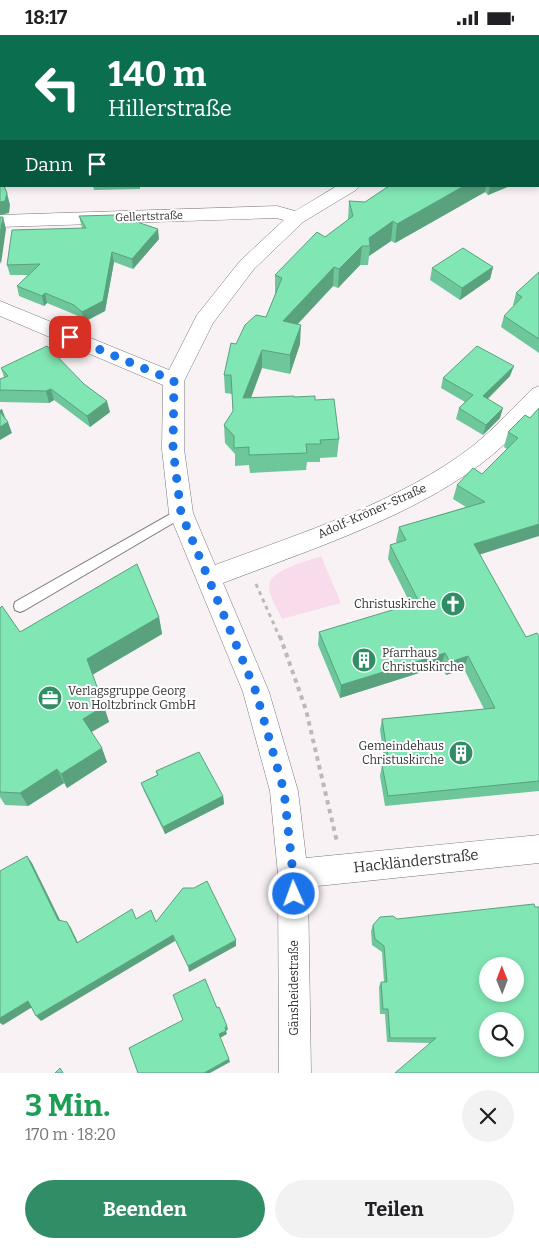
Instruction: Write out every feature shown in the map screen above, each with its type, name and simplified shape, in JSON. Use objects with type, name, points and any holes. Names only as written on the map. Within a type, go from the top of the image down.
[{"type":"street","name":"Gänsheidestraße","points":[[295,1073],[293,874],[284,791],[256,692],[181,513],[173,449],[174,381],[204,320],[247,265],[297,218],[348,187]]},
{"type":"street","name":"Gellertstraße","points":[[0,221],[278,211],[297,218]]},
{"type":"street","points":[[0,308],[174,381]]},
{"type":"street","name":"Adolf-Kröner-Straße","points":[[209,578],[418,493],[476,457],[539,394]]},
{"type":"street","name":"Hackländerstraße","points":[[293,874],[539,849]]},
{"type":"lane","points":[[20,607],[181,513]]},
{"type":"path","points":[[245,564],[283,641],[308,715],[342,868]]},
{"type":"shaded area","points":[[321,556],[341,603],[282,619],[270,594],[269,586],[271,580],[290,567]]},
{"type":"building","points":[[0,187],[4,187],[7,193],[5,201],[0,202]]},
{"type":"building","points":[[388,187],[462,187],[397,224],[393,221],[369,238],[370,246],[362,246],[339,269],[334,267],[283,321],[301,325],[290,355],[262,350],[243,398],[315,396],[315,400],[334,399],[339,439],[320,440],[321,444],[306,444],[307,453],[249,455],[249,447],[234,448],[234,436],[224,425],[233,411],[231,375],[224,375],[231,343],[236,344],[245,325],[256,315],[266,317],[282,278],[275,275],[317,232],[325,237],[353,216],[349,201],[365,202]]},
{"type":"building","points":[[116,215],[158,229],[132,259],[112,252],[103,301],[82,312],[74,305],[45,293],[42,296],[17,286],[40,264],[7,265],[12,230],[86,228],[79,216]]},
{"type":"building","points":[[0,217],[3,217],[0,235]]},
{"type":"building","points":[[463,248],[493,267],[462,288],[432,268]]},
{"type":"building","points":[[539,272],[539,339],[504,316],[522,297],[516,293]]},
{"type":"building","points":[[47,346],[84,384],[107,401],[87,416],[51,389],[46,391],[0,390],[0,379],[8,376],[1,368]]},
{"type":"building","points":[[477,346],[514,366],[483,396],[503,408],[486,425],[459,408],[473,395],[443,378]]},
{"type":"building","points":[[539,408],[539,524],[474,544],[526,637],[537,633],[539,636],[539,781],[388,796],[382,765],[389,765],[382,719],[495,708],[468,656],[450,662],[445,653],[341,685],[319,632],[419,602],[390,545],[406,540],[399,527],[485,502],[457,485],[473,468],[482,474],[518,438],[508,432],[525,415],[530,418]]},
{"type":"building","points":[[0,412],[8,422],[0,427]]},
{"type":"building","name":"Verlagsgruppe Georg von Holtzbrinck GmbH","points":[[137,564],[159,617],[87,659],[104,706],[83,719],[102,748],[61,774],[57,769],[20,793],[0,792],[0,608],[2,606],[20,632]]},
{"type":"building","points":[[199,752],[223,796],[163,827],[141,783],[158,775],[156,771]]},
{"type":"building","points":[[27,856],[58,920],[67,922],[77,943],[132,909],[136,919],[151,910],[156,922],[183,888],[194,888],[207,881],[236,940],[188,966],[173,935],[36,1016],[28,1001],[0,1018],[0,871]]},
{"type":"building","points":[[534,904],[535,907],[539,907],[539,1073],[395,1073],[436,1038],[390,1038],[388,1009],[383,1009],[381,982],[387,982],[384,946],[375,939],[373,925],[380,917],[393,916],[397,919]]},
{"type":"building","points":[[205,979],[227,1026],[225,1027],[226,1031],[219,1034],[229,1059],[204,1073],[138,1073],[129,1048],[183,1020],[173,995]]},
{"type":"building","points":[[60,1068],[63,1073],[55,1073]]},
{"type":"place","name":"Christuskirche","points":[[453,604]]},
{"type":"place","name":"Pfarrhaus Christuskirche","points":[[364,660]]},
{"type":"place","name":"Verlagsgruppe Georg von Holtzbrinck GmbH","points":[[50,698]]},
{"type":"place","name":"Gemeindehaus Christuskirche","points":[[461,753]]},
{"type":"route","points":[[70,337],[174,381],[173,449],[181,513],[256,692],[284,791],[294,894]]}]
